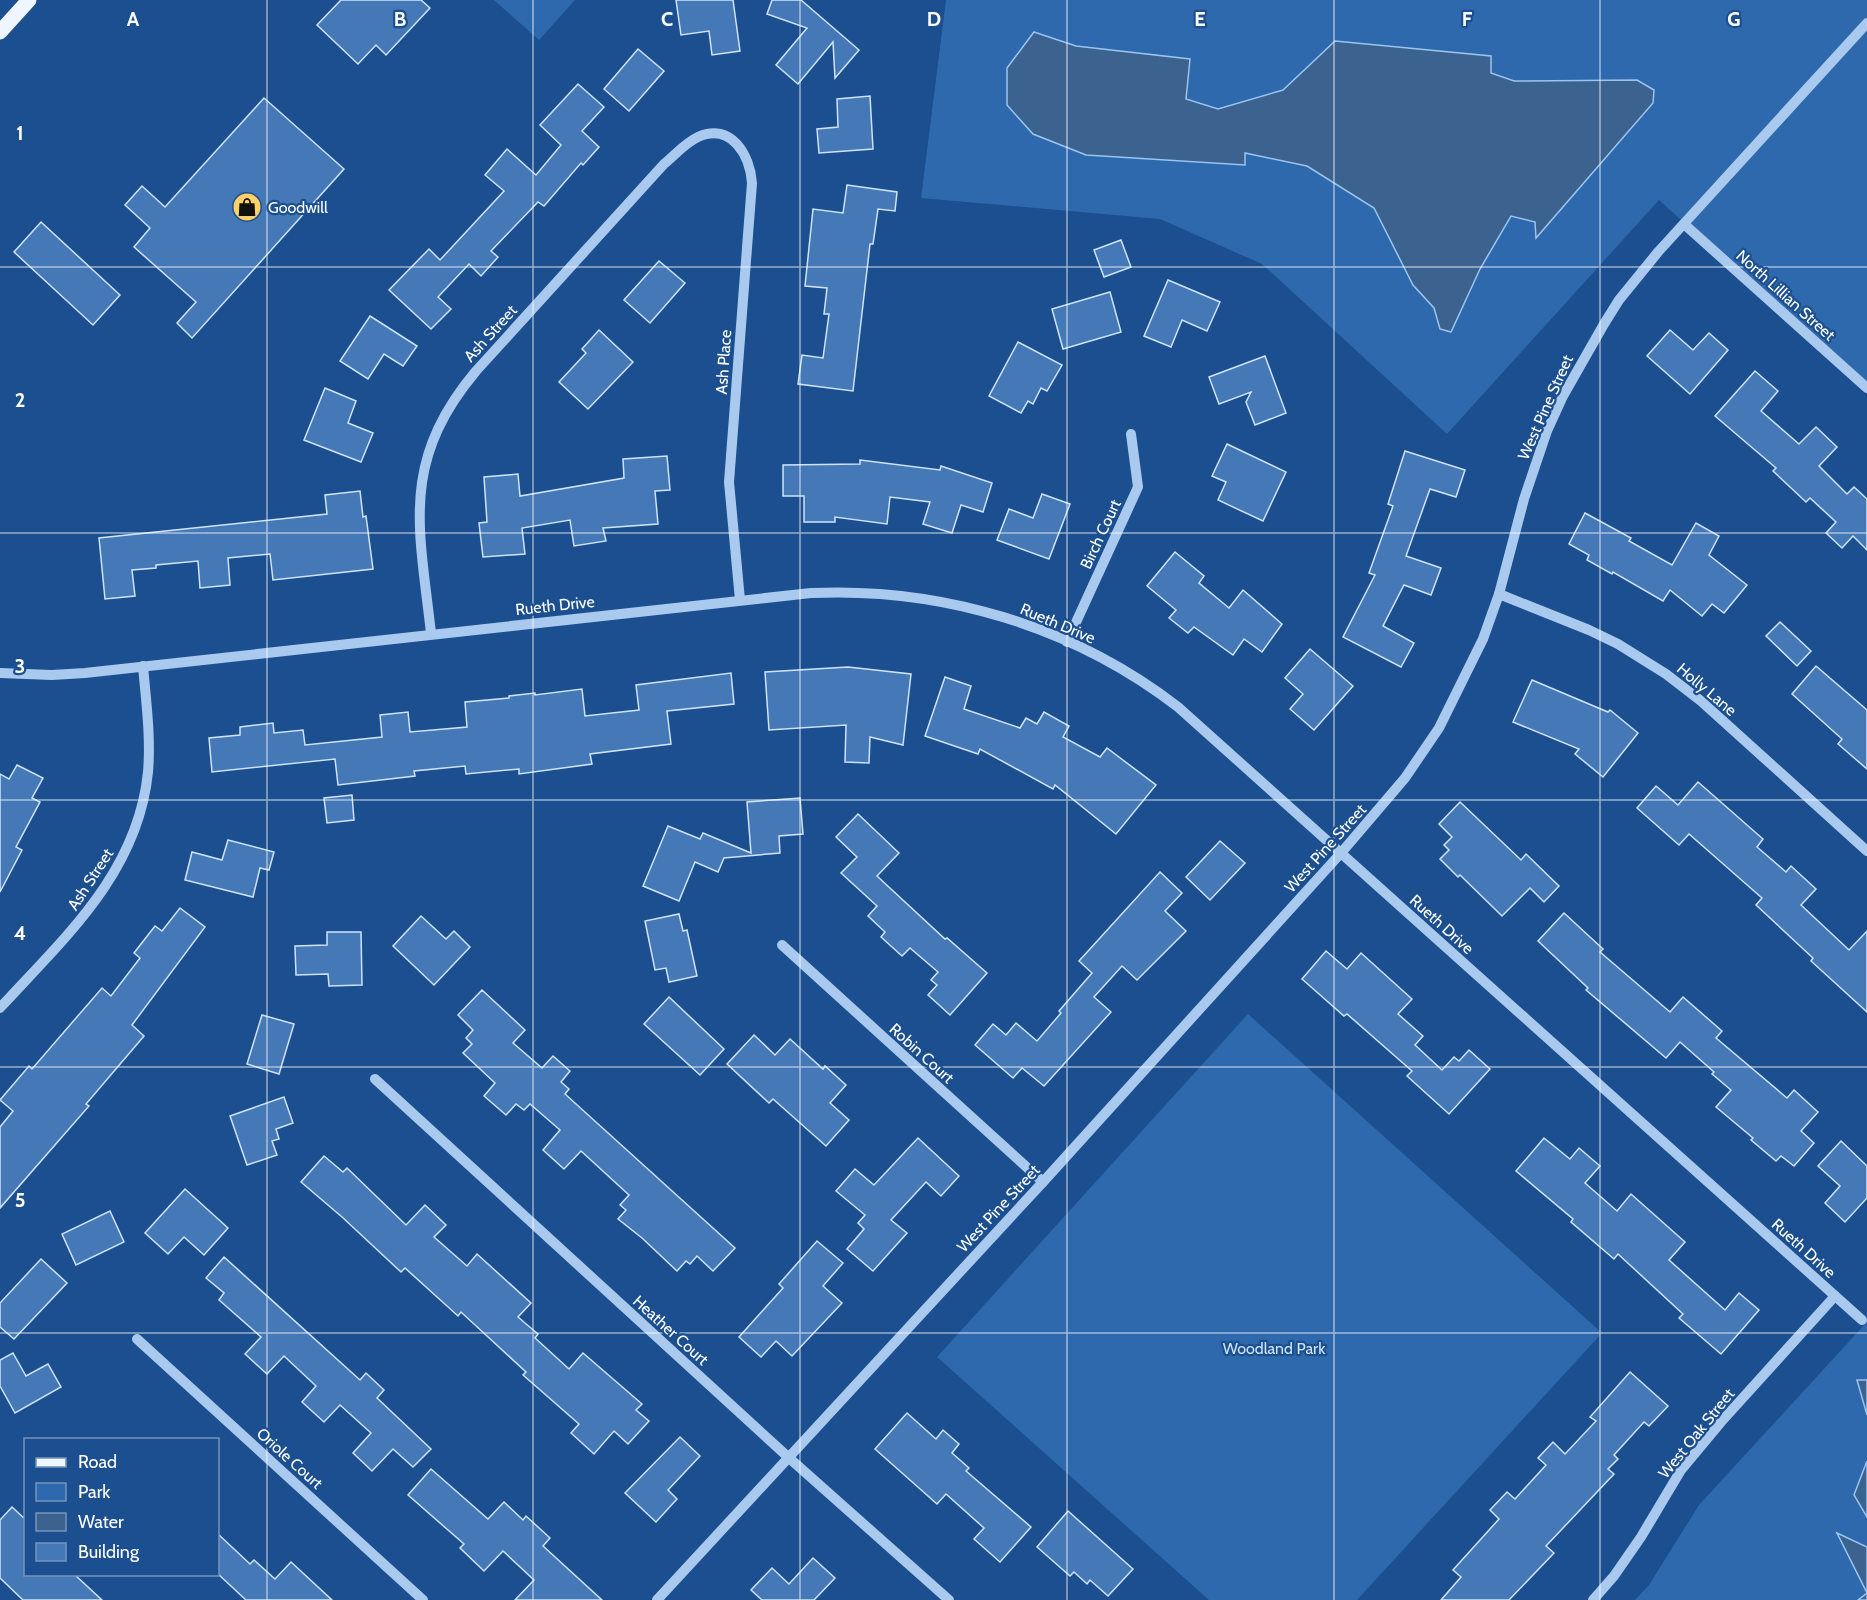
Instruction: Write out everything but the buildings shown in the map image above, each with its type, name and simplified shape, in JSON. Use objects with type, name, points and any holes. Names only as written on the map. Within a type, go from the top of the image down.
[{"type":"main road","points":[[0,32],[29,0]]},
{"type":"street","name":"West Pine Street","points":[[657,1600],[1043,1182],[1341,853],[1405,778],[1439,728],[1473,660],[1499,594],[1534,466],[1563,396],[1583,358],[1619,300],[1658,252],[1867,23]]},
{"type":"street","name":"Ash Street","points":[[431,633],[419,524],[419,494],[431,441],[449,408],[476,371],[664,164],[694,139],[709,134],[726,137]]},
{"type":"street","name":"Ash Place","points":[[726,137],[736,143],[747,157],[751,168],[752,183],[729,483],[740,600]]},
{"type":"street","name":"North Lillian Street","points":[[1684,224],[1867,388]]},
{"type":"street","name":"Birch Court","points":[[1067,642],[1138,487],[1131,434]]},
{"type":"street","name":"Rueth Drive","points":[[0,673],[52,675],[740,600],[838,592],[918,598],[970,607],[999,615],[1067,642],[1119,667],[1159,693],[1196,723],[1862,1320]]},
{"type":"street","name":"Holly Lane","points":[[1499,594],[1589,630],[1618,644],[1666,674],[1701,701],[1867,851]]},
{"type":"street","name":"Ash Street","points":[[0,1008],[83,918],[121,864],[142,804],[147,773],[149,740],[142,666]]},
{"type":"street","name":"Robin Court","points":[[782,945],[1043,1182]]},
{"type":"street","name":"Heather Court","points":[[375,1079],[788,1457],[949,1600]]},
{"type":"street","name":"West Oak Street","points":[[1593,1600],[1614,1576],[1641,1538],[1673,1482],[1693,1456],[1835,1296]]},
{"type":"street","name":"Oriole Court","points":[[137,1339],[423,1600]]},
{"type":"green space","points":[[494,0],[575,0],[539,40]]},
{"type":"green space","points":[[946,0],[1867,0],[1867,388],[1659,200],[1447,434],[1262,264],[1160,219],[921,198]]},
{"type":"green space","name":"Woodland Park","points":[[1248,1014],[1602,1333],[1357,1600],[1209,1600],[937,1357]]},
{"type":"green space","points":[[1867,1322],[1867,1600],[1635,1600],[1649,1585],[1699,1505]]},
{"type":"water","points":[[1034,32],[1076,46],[1190,59],[1186,99],[1218,109],[1283,90],[1335,41],[1491,56],[1491,73],[1514,81],[1637,80],[1654,90],[1653,103],[1536,238],[1535,222],[1511,216],[1480,269],[1451,332],[1440,329],[1434,308],[1413,285],[1374,208],[1307,166],[1245,153],[1245,165],[1086,155],[1033,134],[1007,105],[1007,68]]},
{"type":"water","points":[[1857,1380],[1867,1380],[1867,1415]]},
{"type":"water","points":[[1867,1461],[1867,1517],[1854,1495]]},
{"type":"water","points":[[1837,1533],[1867,1547],[1867,1593]]},
{"type":"water","points":[[1867,1593],[1867,1600],[1858,1600]]},
{"type":"place","name":"Goodwill","points":[[247,207]]}]
